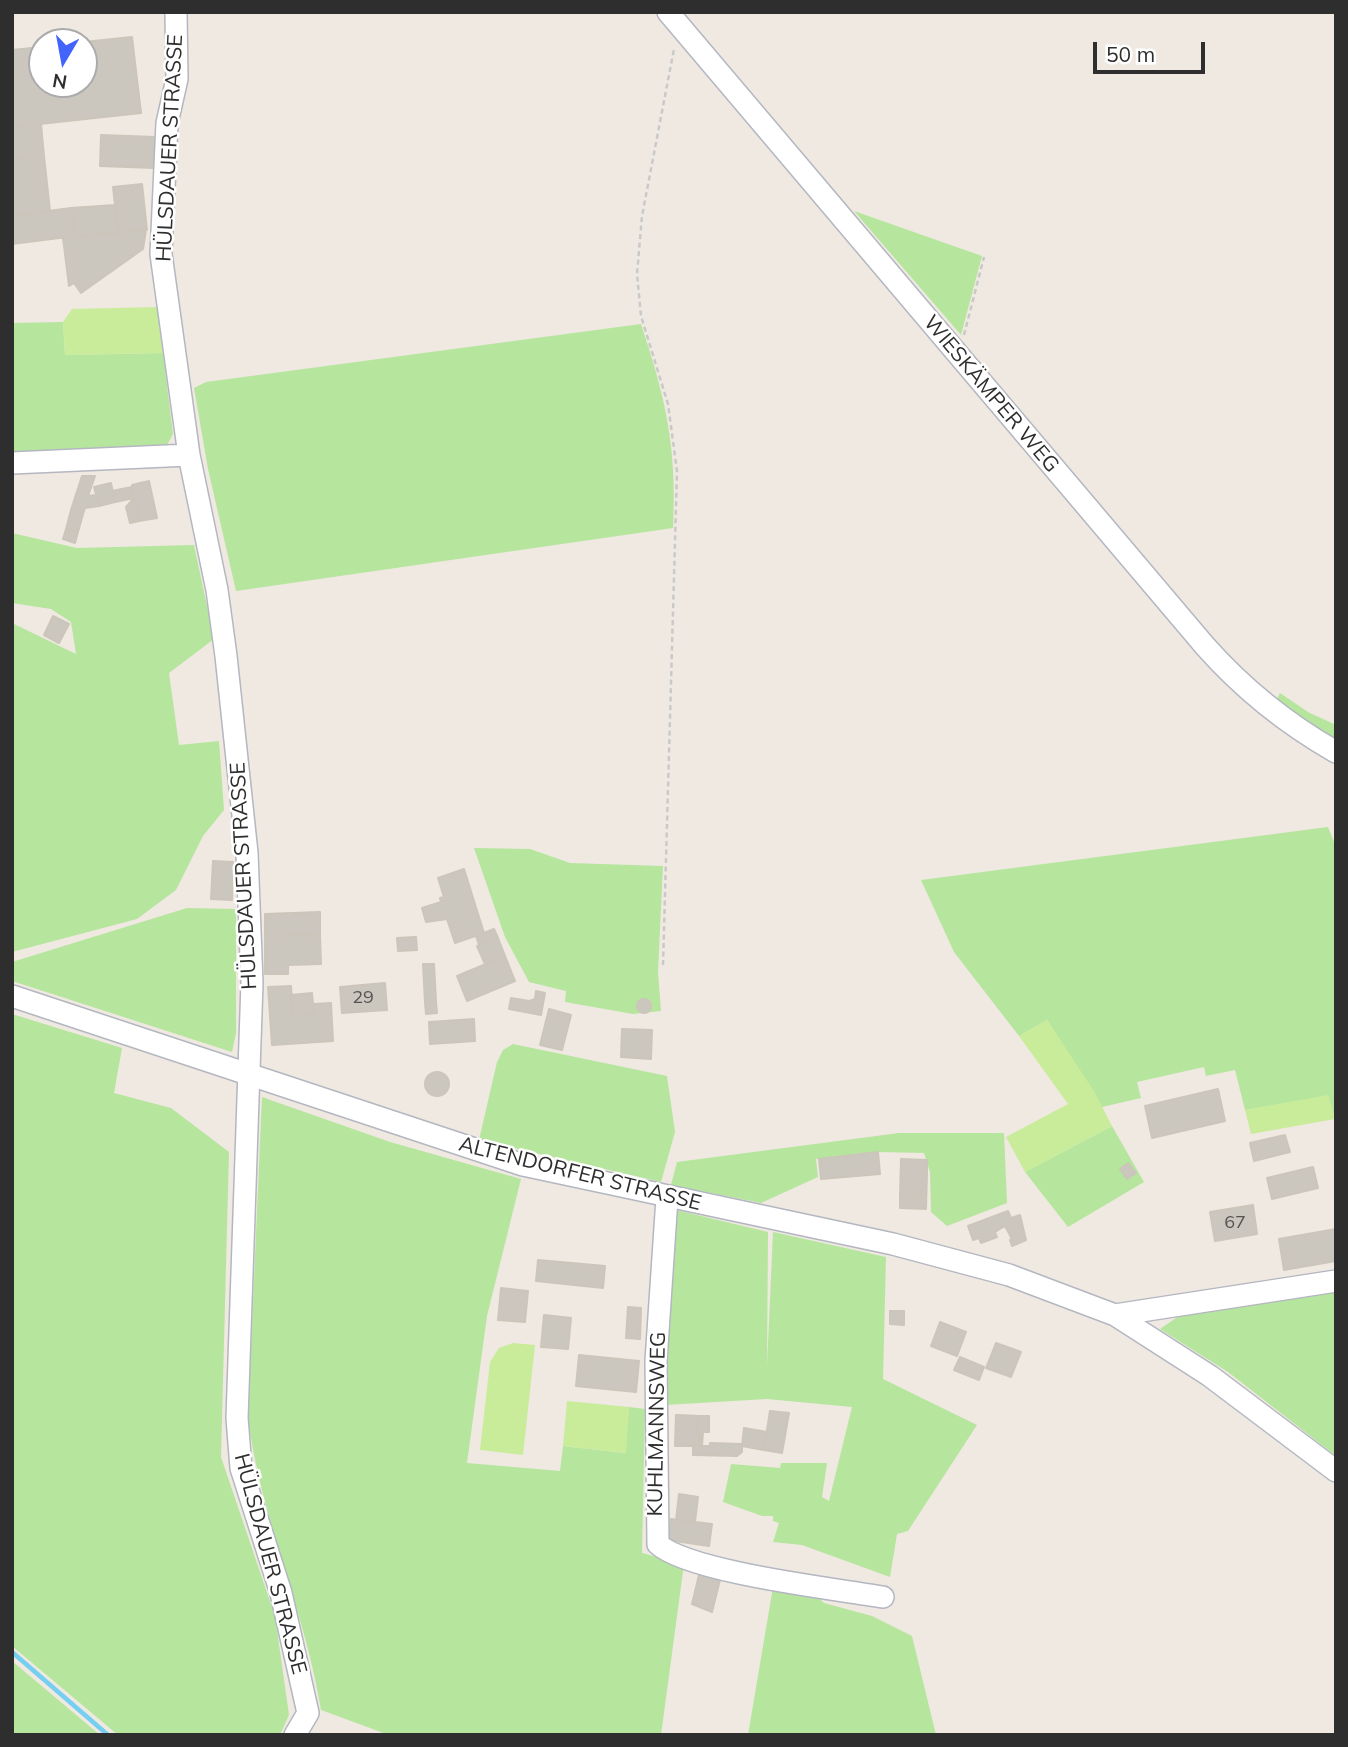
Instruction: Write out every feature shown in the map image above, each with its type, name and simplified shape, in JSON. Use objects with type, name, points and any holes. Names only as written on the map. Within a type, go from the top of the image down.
[{"type":"street","name":"HÜLSDAUER STRASSE","points":[[176,12],[177,79],[167,123],[161,254],[189,455],[217,590],[245,840],[252,983],[239,1318],[239,1443],[241,1468],[281,1593],[308,1713],[295,1735]]},
{"type":"street","name":"WIESKÄMPER WEG","points":[[668,12],[1225,669],[1271,711],[1336,752]]},
{"type":"street","points":[[12,463],[189,455]]},
{"type":"street","name":"ALTENDORFER STRASSE","points":[[12,996],[513,1162],[667,1198],[962,1260],[1115,1315],[1210,1376],[1336,1471]]},
{"type":"street","name":"KUHLMANNSWEG","points":[[667,1198],[656,1361],[658,1544],[665,1550],[701,1563],[771,1579],[883,1597]]},
{"type":"street","name":"ALTENDORFER STRASSE","points":[[1115,1315],[1336,1281]]},
{"type":"path","points":[[663,965],[677,471],[668,404],[641,316],[637,274],[642,216],[676,42],[683,30]]},
{"type":"path","points":[[959,355],[984,257]]},
{"type":"green space","points":[[854,211],[982,256],[961,335]]},
{"type":"green space","points":[[157,307],[163,353],[65,355],[63,322],[72,309]]},
{"type":"green space","points":[[63,322],[65,355],[163,353],[173,434],[167,445],[12,452],[12,323]]},
{"type":"green space","points":[[641,324],[668,424],[673,473],[673,528],[236,591],[208,469],[194,388],[206,382]]},
{"type":"green space","points":[[12,533],[77,548],[194,545],[214,639],[169,673],[179,745],[219,741],[224,810],[203,836],[176,890],[137,919],[12,952],[12,623],[76,654],[71,622],[51,609],[12,603]]},
{"type":"green space","points":[[1280,693],[1308,712],[1336,725],[1336,745],[1274,705]]},
{"type":"green space","points":[[1328,827],[1336,847],[1335,1119],[1328,1096],[1245,1110],[1235,1070],[1206,1076],[1204,1067],[1137,1082],[1141,1098],[1102,1107],[1047,1020],[1019,1036],[954,952],[921,880]]},
{"type":"green space","points":[[474,848],[530,849],[570,863],[663,866],[658,972],[661,1011],[633,1014],[565,1002],[566,991],[529,982],[505,937]]},
{"type":"green space","points":[[187,908],[236,909],[236,1033],[232,1052],[12,981],[12,962]]},
{"type":"green space","points":[[12,1014],[122,1048],[114,1093],[171,1108],[229,1152],[221,1457],[275,1616],[289,1715],[280,1735],[118,1735],[12,1646]]},
{"type":"green space","points":[[1047,1020],[1094,1091],[1112,1126],[1025,1172],[1006,1137],[1068,1104],[1019,1036]]},
{"type":"green space","points":[[513,1044],[667,1076],[675,1132],[661,1182],[479,1140],[497,1062],[503,1050]]},
{"type":"green space","points":[[1328,1095],[1335,1119],[1251,1134],[1245,1110]]},
{"type":"green space","points":[[262,1097],[390,1142],[521,1179],[487,1316],[467,1463],[560,1471],[563,1446],[625,1453],[629,1407],[645,1409],[642,1553],[684,1564],[661,1735],[389,1735],[321,1710],[305,1636],[262,1491],[248,1417]]},
{"type":"green space","points":[[1112,1126],[1144,1182],[1068,1227],[1025,1172]]},
{"type":"green space","points":[[899,1133],[1004,1133],[1007,1203],[947,1226],[931,1212],[930,1172],[924,1153],[878,1152],[816,1159],[818,1177],[761,1203],[671,1185],[677,1162]]},
{"type":"green space","points":[[676,1210],[768,1232],[767,1366],[773,1232],[886,1257],[883,1379],[977,1425],[908,1531],[897,1534],[890,1577],[802,1545],[773,1542],[779,1523],[773,1521],[773,1516],[762,1516],[723,1502],[731,1464],[780,1468],[781,1463],[827,1463],[822,1497],[829,1501],[852,1407],[767,1399],[665,1405]]},
{"type":"green space","points":[[1336,1289],[1336,1456],[1228,1372],[1160,1329],[1179,1316]]},
{"type":"green space","points":[[513,1343],[535,1345],[523,1455],[480,1450],[490,1362],[499,1348]]},
{"type":"green space","points":[[567,1401],[629,1407],[626,1453],[563,1446]]},
{"type":"green space","points":[[773,1587],[813,1593],[824,1603],[872,1616],[912,1636],[936,1735],[748,1735]]},
{"type":"green space","points":[[12,1661],[100,1735],[12,1735]]},
{"type":"building","points":[[132,37],[141,113],[12,127],[12,50],[28,48],[28,98],[98,98],[98,41]]},
{"type":"building","points":[[41,124],[44,156],[12,159],[12,127]]},
{"type":"building","points":[[101,135],[155,137],[154,168],[100,166]]},
{"type":"building","points":[[44,156],[50,211],[12,216],[12,159]]},
{"type":"building","points":[[142,184],[147,230],[118,232],[113,187]]},
{"type":"building","points":[[115,205],[118,232],[75,236],[71,208]]},
{"type":"building","points":[[71,208],[75,236],[12,244],[12,216]]},
{"type":"building","points":[[146,230],[143,249],[81,293],[74,283],[69,286],[63,238]]},
{"type":"building","points":[[82,476],[95,476],[88,496],[96,495],[99,506],[85,508],[83,514],[71,510]]},
{"type":"building","points":[[149,481],[157,518],[139,521],[132,485]]},
{"type":"building","points":[[111,483],[115,502],[99,506],[94,487]]},
{"type":"building","points":[[132,487],[134,498],[115,502],[112,491]]},
{"type":"building","points":[[134,498],[139,521],[130,523],[126,507]]},
{"type":"building","points":[[71,510],[83,514],[78,532],[66,529]]},
{"type":"building","points":[[66,529],[78,532],[75,543],[63,539]]},
{"type":"building","points":[[53,616],[69,624],[59,643],[44,635]]},
{"type":"building","points":[[213,861],[233,862],[232,900],[211,899]]},
{"type":"building","points":[[464,869],[484,933],[455,943],[447,919],[426,922],[422,908],[441,902],[440,898],[444,897],[438,878]]},
{"type":"building","points":[[320,912],[320,935],[265,936],[265,914]]},
{"type":"building","points":[[494,929],[498,938],[479,945],[476,936]]},
{"type":"building","points":[[320,935],[321,964],[288,965],[288,974],[265,974],[265,936]]},
{"type":"building","points":[[416,937],[417,950],[398,951],[397,938]]},
{"type":"building","points":[[498,938],[505,956],[485,964],[477,946]]},
{"type":"building","points":[[505,956],[515,981],[467,1001],[457,976]]},
{"type":"building","points":[[423,964],[434,964],[436,1002],[425,1003]]},
{"type":"building","points":[[385,983],[387,1010],[342,1013],[340,987]]},
{"type":"building","points":[[291,986],[293,1016],[314,1015],[313,1004],[331,1003],[333,1041],[272,1045],[268,987]]},
{"type":"building","points":[[536,991],[545,993],[541,1015],[509,1009],[511,998],[529,1001],[535,999]]},
{"type":"building","points":[[312,993],[314,1015],[293,1016],[291,995]]},
{"type":"building","points":[[644,999],[649,1001],[649,1011],[644,1013],[639,1011],[637,1006],[639,1001]]},
{"type":"building","points":[[436,1002],[437,1013],[426,1014],[425,1003]]},
{"type":"building","points":[[549,1009],[571,1015],[562,1050],[540,1045]]},
{"type":"building","points":[[474,1019],[475,1041],[430,1044],[429,1022]]},
{"type":"building","points":[[622,1029],[652,1030],[651,1059],[621,1057]]},
{"type":"building","points":[[437,1072],[445,1076],[449,1084],[445,1092],[437,1096],[429,1092],[425,1084],[429,1076]]},
{"type":"building","points":[[1218,1089],[1225,1121],[1152,1138],[1145,1106]]},
{"type":"building","points":[[1285,1135],[1290,1152],[1254,1161],[1250,1143]]},
{"type":"building","points":[[878,1152],[880,1174],[821,1179],[819,1159]]},
{"type":"building","points":[[901,1159],[927,1160],[927,1172],[922,1172],[922,1197],[900,1197]]},
{"type":"building","points":[[1128,1163],[1136,1173],[1127,1179],[1120,1169]]},
{"type":"building","points":[[1313,1167],[1318,1188],[1272,1199],[1267,1178]]},
{"type":"building","points":[[922,1172],[927,1172],[926,1209],[900,1208],[900,1197],[922,1197]]},
{"type":"building","points":[[1253,1205],[1257,1234],[1215,1241],[1210,1212]]},
{"type":"building","points":[[1008,1211],[1011,1218],[1020,1215],[1026,1240],[1012,1246],[1012,1239],[1005,1226],[995,1232],[997,1237],[981,1243],[979,1238],[973,1240],[968,1226]]},
{"type":"building","points":[[1336,1229],[1336,1261],[1284,1270],[1279,1239]]},
{"type":"building","points":[[538,1260],[605,1266],[603,1288],[536,1281]]},
{"type":"building","points":[[501,1288],[528,1291],[525,1322],[498,1320]]},
{"type":"building","points":[[628,1307],[641,1308],[640,1339],[626,1338]]},
{"type":"building","points":[[890,1311],[904,1311],[904,1325],[890,1324]]},
{"type":"building","points":[[544,1315],[571,1318],[568,1349],[541,1347]]},
{"type":"building","points":[[940,1322],[966,1332],[957,1356],[931,1346]]},
{"type":"building","points":[[996,1343],[1021,1352],[1011,1377],[986,1368]]},
{"type":"building","points":[[579,1355],[639,1361],[636,1392],[576,1386]]},
{"type":"building","points":[[960,1357],[984,1367],[979,1380],[954,1370]]},
{"type":"building","points":[[770,1411],[789,1413],[782,1453],[764,1450]]},
{"type":"building","points":[[676,1415],[700,1416],[697,1416],[699,1446],[675,1446]]},
{"type":"building","points":[[697,1416],[709,1416],[709,1432],[703,1432],[702,1446],[699,1446]]},
{"type":"building","points":[[744,1428],[767,1432],[764,1450],[742,1446]]},
{"type":"building","points":[[710,1443],[742,1444],[742,1452],[737,1456],[693,1455],[693,1446],[710,1446]]},
{"type":"building","points":[[679,1494],[698,1497],[695,1522],[676,1520]]},
{"type":"building","points":[[671,1519],[712,1524],[709,1546],[668,1540]]},
{"type":"building","points":[[699,1575],[720,1580],[712,1612],[692,1604]]},
{"type":"waterway","points":[[12,1652],[108,1735]]}]
